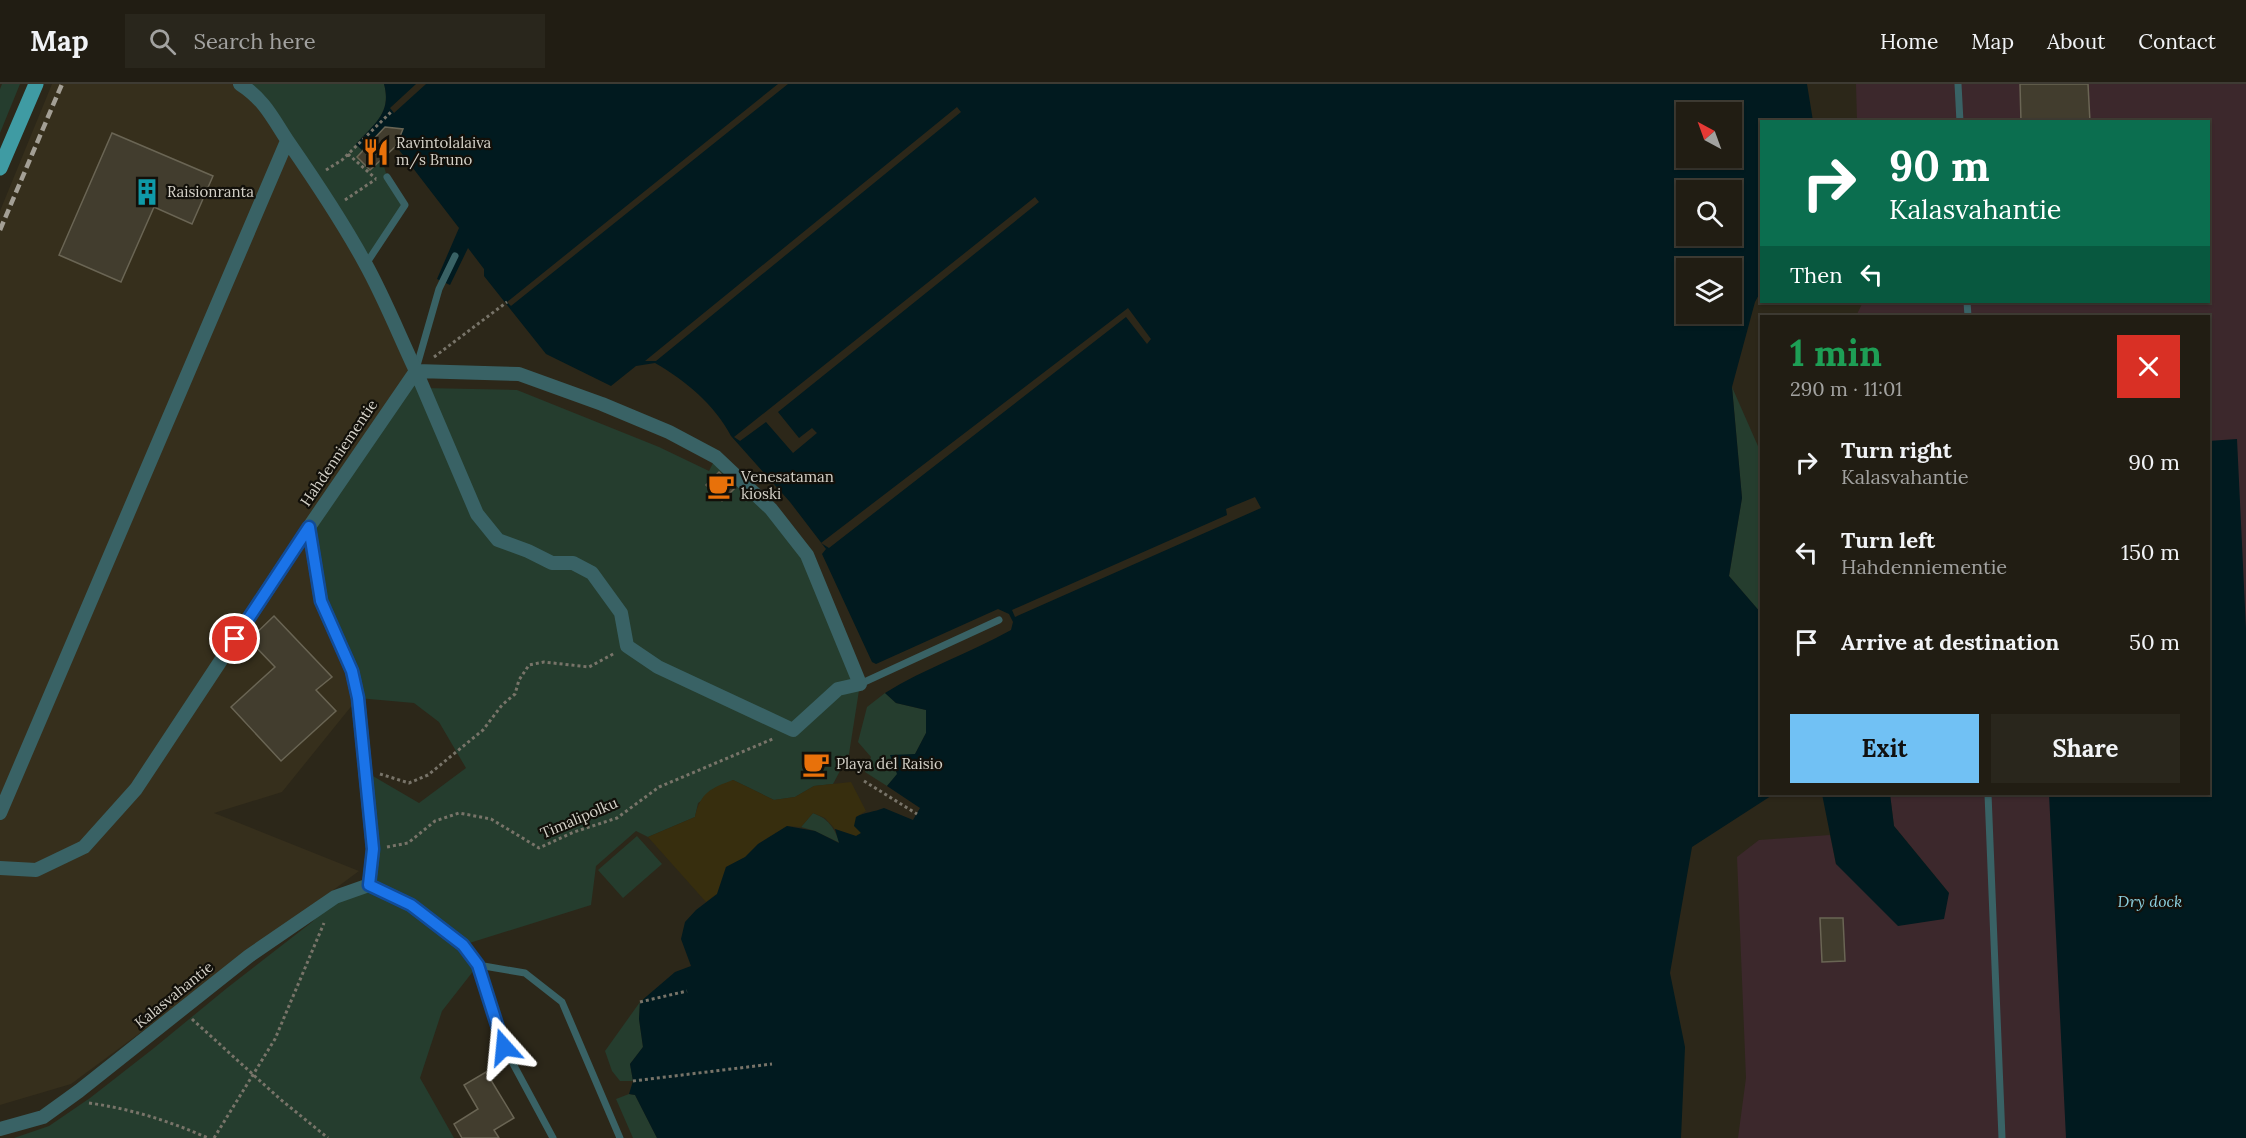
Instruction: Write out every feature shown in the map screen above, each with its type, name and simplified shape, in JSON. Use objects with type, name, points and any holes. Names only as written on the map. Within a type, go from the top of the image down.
[{"type":"main road","points":[[0,168],[36,84]]},
{"type":"street","points":[[240,84],[266,105],[287,141],[314,177],[366,264],[416,371],[477,514],[498,540],[552,563],[573,563],[592,573],[621,613],[627,646],[658,667],[793,730],[838,689],[860,684],[807,555],[771,509],[716,458],[669,432],[602,404],[519,374],[416,371]]},
{"type":"street","points":[[0,813],[287,141]]},
{"type":"street","name":"Hahdenniementie","points":[[0,868],[36,870],[84,847],[136,789],[309,527],[416,371]]},
{"type":"street","points":[[309,527],[321,601],[352,671],[356,689],[373,849],[369,885],[411,905],[463,945]]},
{"type":"street","name":"Kalasvahantie","points":[[0,1129],[43,1117],[249,956],[335,897],[369,885]]},
{"type":"lane","points":[[1958,84],[1960,120]]},
{"type":"lane","points":[[366,264],[405,205],[387,177]]},
{"type":"lane","points":[[416,371],[439,289],[455,256]]},
{"type":"lane","points":[[860,684],[999,620]]},
{"type":"lane","points":[[1988,795],[2002,1138]]},
{"type":"lane","points":[[463,945],[478,965],[504,1047],[554,1138]]},
{"type":"lane","points":[[478,965],[525,974],[562,1002],[620,1138]]},
{"type":"path","points":[[314,177],[342,160],[392,111]]},
{"type":"path","points":[[348,154],[376,179]]},
{"type":"path","points":[[333,209],[376,179],[387,177]]},
{"type":"path","points":[[416,371],[507,302]]},
{"type":"path","points":[[366,769],[409,783],[428,775],[483,730],[502,705],[515,694],[519,681],[529,665],[544,662],[589,667],[627,646]]},
{"type":"path","name":"Timalipolku","points":[[373,849],[408,843],[435,821],[459,813],[491,819],[539,848],[574,832],[617,818],[659,787],[793,730]]},
{"type":"path","points":[[864,781],[917,814]]},
{"type":"path","points":[[214,1138],[275,1039],[335,897]]},
{"type":"path","points":[[640,1002],[687,991]]},
{"type":"path","points":[[181,1010],[328,1138]]},
{"type":"path","points":[[633,1081],[772,1064]]},
{"type":"path","points":[[67,1100],[123,1107],[173,1122],[208,1138]]},
{"type":"shaded area","points":[[52,84],[240,84],[314,177],[416,371],[358,698],[282,792],[214,813],[359,871],[71,1084],[0,1105],[0,211]]},
{"type":"shaded area","points":[[1856,84],[2246,84],[2246,1138],[1738,1138],[1746,1078],[1737,857],[1759,840],[1830,835],[1836,864],[1949,893],[1894,826],[1890,795],[2210,795],[2210,315],[1856,315],[1862,303],[2210,303],[2210,120],[1857,120]]},
{"type":"green space","points":[[2,84],[20,84],[0,133],[0,89]]},
{"type":"green space","points":[[240,84],[384,84],[386,103],[380,117],[356,144],[369,157],[379,148],[387,177],[405,205],[366,264],[314,177]]},
{"type":"green space","points":[[416,371],[423,388],[517,390],[659,447],[709,471],[716,457],[807,555],[860,684],[849,754],[833,784],[814,786],[795,797],[774,800],[733,780],[698,803],[695,817],[648,837],[636,831],[596,866],[591,905],[463,945],[478,965],[442,1011],[420,1078],[454,1138],[14,1138],[49,1126],[90,1098],[312,922],[335,897],[369,885],[366,772],[419,803],[466,768],[439,722],[414,703],[358,698],[321,601],[309,527]]},
{"type":"green space","points":[[1732,387],[1760,451],[1760,612],[1729,576],[1742,498]]},
{"type":"green space","points":[[885,693],[896,703],[926,710],[926,733],[915,754],[887,786],[865,772],[871,757],[858,742],[867,707]]},
{"type":"green space","points":[[813,813],[830,825],[840,843],[801,827]]},
{"type":"green space","points":[[637,836],[662,864],[623,898],[598,870]]},
{"type":"green space","points":[[640,1002],[639,1019],[643,1047],[630,1064],[633,1081],[620,1081],[612,1071],[605,1051]]},
{"type":"green space","points":[[629,1094],[635,1095],[657,1138],[633,1138],[616,1099]]},
{"type":"sand","points":[[733,780],[774,800],[795,797],[814,786],[851,782],[866,811],[856,817],[861,833],[856,836],[835,829],[825,818],[813,813],[801,827],[787,826],[758,844],[746,857],[726,867],[717,894],[706,902],[648,837],[695,817],[700,802],[708,792]]},
{"type":"water","points":[[384,84],[1807,84],[1813,120],[1760,120],[1760,293],[1755,302],[1732,387],[1742,498],[1729,576],[1760,612],[1760,795],[1772,795],[1692,847],[1670,973],[1685,1047],[1681,1138],[657,1138],[635,1095],[629,1094],[633,1081],[630,1064],[643,1047],[639,1019],[640,1002],[675,972],[691,966],[681,939],[685,922],[717,894],[726,867],[745,857],[758,844],[787,826],[815,831],[839,843],[835,829],[856,836],[861,833],[854,826],[856,817],[863,814],[884,808],[913,820],[920,808],[887,786],[897,774],[890,755],[915,754],[926,733],[926,710],[896,703],[885,693],[1011,630],[1013,622],[1009,614],[998,609],[876,664],[872,662],[822,554],[826,549],[790,502],[731,436],[717,414],[698,394],[655,363],[636,366],[611,386],[546,354],[484,276],[484,269],[468,248],[450,285],[437,279],[459,228],[396,146],[402,129],[385,127],[362,150],[356,144],[375,124],[386,103]]},
{"type":"water","name":"Dry dock","points":[[2237,439],[2246,629],[2246,1138],[2066,1138],[2049,795],[2210,795],[2210,441]]},
{"type":"water","points":[[1822,795],[1890,795],[1894,826],[1949,893],[1944,919],[1898,926],[1836,864]]},
{"type":"pier","points":[[416,84],[426,84],[394,113],[390,108]]},
{"type":"pier","points":[[778,84],[788,84],[511,306],[507,302]]},
{"type":"pier","points":[[957,107],[961,112],[656,361],[645,361]]},
{"type":"pier","points":[[1035,197],[1039,202],[778,412],[799,438],[812,428],[817,433],[793,453],[766,422],[740,441],[734,437]]},
{"type":"pier","points":[[1128,308],[1151,339],[1147,344],[1126,317],[829,548],[821,543]]},
{"type":"pier","points":[[1255,497],[1261,508],[1015,617],[1012,610],[1227,515],[1226,509]]},
{"type":"building","points":[[2020,84],[2088,84],[2090,120],[2021,120]]},
{"type":"building","name":"Ravintolalaiva m/s Bruno","points":[[385,127],[403,129],[396,146],[370,170],[357,157]]},
{"type":"building","name":"Raisionranta","points":[[112,133],[213,176],[192,224],[154,207],[121,282],[59,255]]},
{"type":"building","name":"Venesataman kioski","points":[[719,472],[735,488],[722,501],[706,485]]},
{"type":"building","points":[[274,616],[332,677],[316,690],[336,711],[281,761],[231,707],[275,667],[249,640]]},
{"type":"building","points":[[1820,918],[1843,918],[1845,961],[1822,962]]},
{"type":"building","points":[[486,1072],[514,1118],[494,1130],[499,1138],[462,1138],[454,1124],[478,1109],[464,1085]]},
{"type":"railway","points":[[0,230],[62,84]]},
{"type":"place","name":"Ravintolalaiva m/s Bruno","points":[[376,152]]},
{"type":"place","name":"Raisionranta","points":[[147,192]]},
{"type":"place","name":"Venesataman kioski","points":[[721,486]]},
{"type":"place","name":"Playa del Raisio","points":[[816,764]]},
{"type":"route","points":[[235,639],[309,527],[321,601],[352,671],[358,698],[373,849],[369,885],[411,905],[463,945],[478,965],[504,1047]]}]
